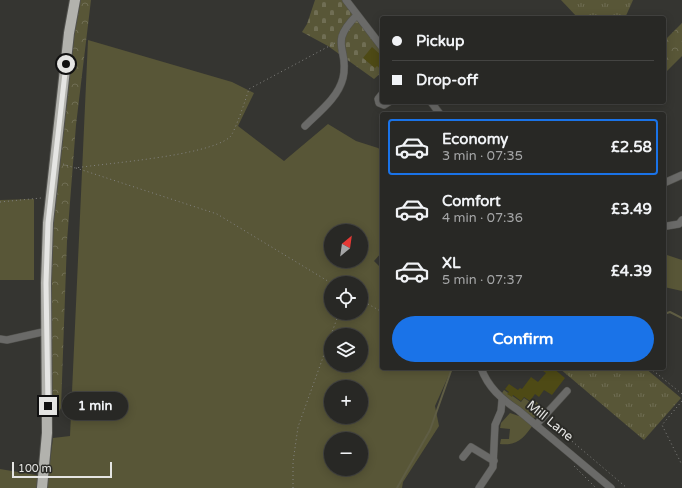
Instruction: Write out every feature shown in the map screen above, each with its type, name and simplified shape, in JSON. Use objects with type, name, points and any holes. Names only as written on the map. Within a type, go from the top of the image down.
[{"type":"highway","points":[[42,488],[47,433],[47,253],[50,197],[69,33],[75,0]]},
{"type":"street","points":[[346,0],[380,44]]},
{"type":"street","points":[[305,126],[328,103],[340,87],[344,71],[340,43],[342,34],[357,15]]},
{"type":"street","points":[[666,182],[682,175]]},
{"type":"street","points":[[667,226],[678,224],[682,220]]},
{"type":"street","points":[[0,339],[7,340],[47,331]]},
{"type":"street","name":"Mill Lane","points":[[482,370],[488,382],[502,400],[536,425],[611,488]]},
{"type":"street","points":[[536,425],[567,391]]},
{"type":"street","points":[[479,488],[493,467],[495,425],[501,411],[502,400]]},
{"type":"street","points":[[463,457],[471,447],[494,461]]},
{"type":"path","points":[[76,168],[195,151],[217,145],[231,136],[249,89],[333,45],[337,39]]},
{"type":"path","points":[[55,162],[217,214],[324,279]]},
{"type":"path","points":[[0,202],[50,197]]},
{"type":"path","points":[[368,304],[380,311]]},
{"type":"path","points":[[293,488],[293,462],[298,427],[324,355]]},
{"type":"path","points":[[652,370],[682,394]]},
{"type":"path","points":[[682,401],[662,425],[682,466]]},
{"type":"path","points":[[560,431],[627,488]]},
{"type":"green space","points":[[80,0],[91,0],[76,125],[67,241],[61,408],[56,417],[54,416],[50,369],[50,275],[57,181],[71,40],[74,36]]},
{"type":"green space","points":[[315,0],[342,0],[380,49],[380,74],[374,79],[328,46],[302,32],[307,24]]},
{"type":"green space","points":[[561,0],[633,0],[626,16],[576,16]]},
{"type":"green space","points":[[682,23],[682,56],[666,72],[666,39]]},
{"type":"green space","points":[[88,40],[232,82],[254,93],[238,126],[284,161],[328,124],[356,141],[380,150],[380,254],[374,261],[380,267],[380,370],[451,370],[435,406],[439,426],[403,482],[402,488],[0,488],[0,469],[48,477],[53,438],[70,436]]},
{"type":"green space","points":[[34,199],[34,280],[0,280],[0,200]]},
{"type":"green space","points":[[666,255],[682,260],[682,291],[666,287]]},
{"type":"green space","points":[[561,370],[647,370],[681,398],[644,440]]},
{"type":"green space","points":[[504,390],[521,402],[524,398],[530,402],[533,399],[546,410],[537,417],[532,418],[502,393]]},
{"type":"green space","points":[[510,413],[519,416],[521,415],[533,425],[520,440],[511,444],[500,444],[501,439],[509,439],[510,429],[500,428],[501,423]]},
{"type":"building","points":[[372,47],[380,54],[380,68],[377,66],[375,68],[363,58]]},
{"type":"building","points":[[555,370],[565,378],[552,395],[544,390],[539,397],[535,394],[530,401],[524,397],[521,401],[513,395],[512,397],[507,394],[509,392],[505,389],[509,384],[518,390],[520,388],[522,389],[531,377],[538,382],[546,373],[543,371]]},
{"type":"waterway","points":[[666,313],[670,312],[682,318]]},
{"type":"waterway","points":[[397,488],[430,430],[451,370]]},
{"type":"route","points":[[48,406],[46,283],[48,223],[66,64]]}]
